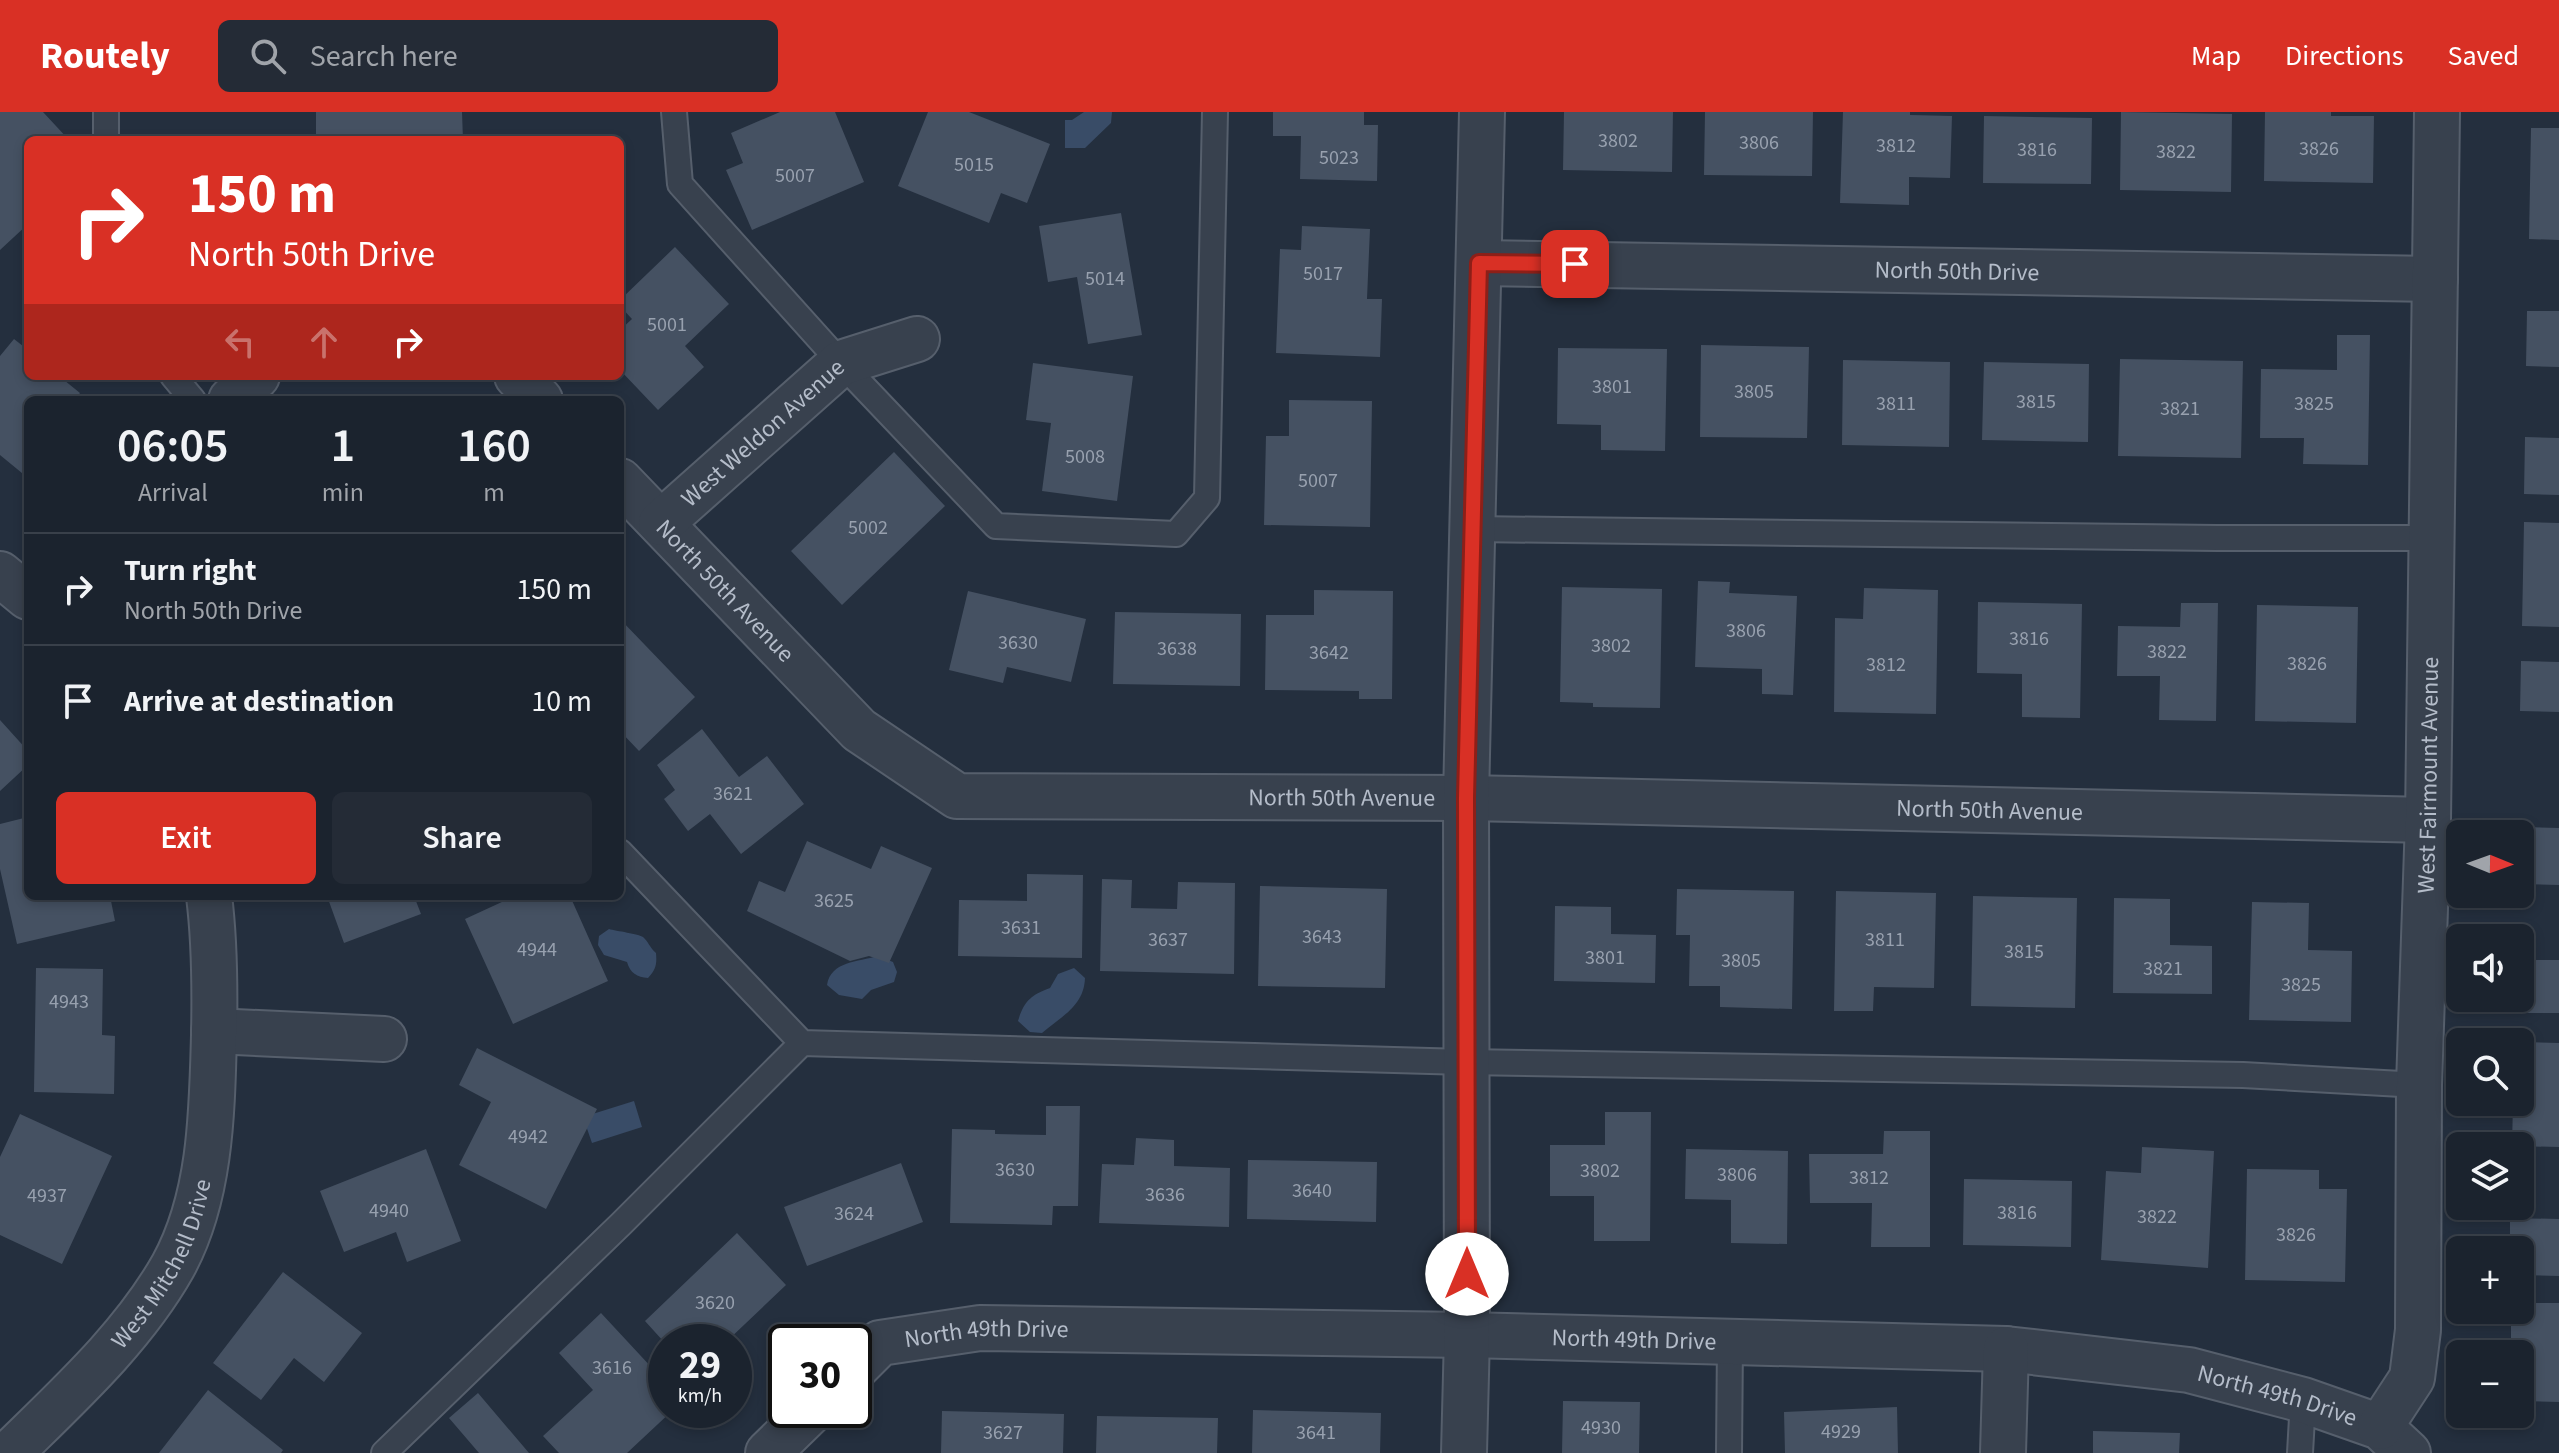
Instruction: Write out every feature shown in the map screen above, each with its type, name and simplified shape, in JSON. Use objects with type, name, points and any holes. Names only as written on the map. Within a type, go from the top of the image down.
[{"type":"street","points":[[1464,1453],[1467,1335],[1466,798],[1482,112]]},
{"type":"street","name":"West Fairmount Avenue","points":[[2394,1440],[2412,1378],[2418,1330],[2419,1085],[2428,820],[2437,112]]},
{"type":"street","name":"North 50th Drive","points":[[1479,263],[2435,279]]},
{"type":"street","name":"West Weldon Avenue","points":[[661,523],[841,363],[917,339]]},
{"type":"street","points":[[235,396],[253,380]]},
{"type":"street","points":[[521,380],[536,396]]},
{"type":"street","name":"North 50th Avenue","points":[[624,485],[859,730],[957,796],[1466,798],[2428,820]]},
{"type":"street","points":[[0,574],[24,594]]},
{"type":"street","name":"West Mitchell Drive","points":[[10,1453],[74,1390],[139,1316],[174,1265],[195,1211],[206,1163],[213,1096],[216,975],[209,900]]},
{"type":"street","points":[[214,1031],[384,1039]]},
{"type":"street","name":"North 49th Drive","points":[[872,1351],[880,1343],[980,1328],[1467,1335],[2006,1349],[2189,1370],[2303,1400],[2394,1440]]},
{"type":"street","points":[[2003,1453],[2006,1349]]},
{"type":"street","points":[[768,1453],[794,1428]]},
{"type":"lane","points":[[106,112],[106,136]]},
{"type":"lane","points":[[674,112],[680,184],[841,363],[996,526],[1176,534],[1207,498],[1215,112]]},
{"type":"lane","points":[[176,380],[190,396]]},
{"type":"lane","points":[[1474,529],[2433,538]]},
{"type":"lane","points":[[624,856],[802,1043],[1465,1062],[2227,1075],[2419,1085]]},
{"type":"lane","points":[[384,1453],[610,1235],[802,1043]]},
{"type":"lane","points":[[1729,1453],[1730,1342]]},
{"type":"lane","points":[[2300,1453],[2303,1400]]},
{"type":"water","points":[[1084,112],[1112,112],[1111,123],[1085,148],[1065,148],[1065,120],[1072,120]]},
{"type":"water","points":[[609,929],[641,936],[646,940],[656,953],[656,964],[648,978],[634,974],[627,962],[604,955],[598,945],[599,936]]},
{"type":"water","points":[[878,956],[893,962],[897,972],[894,982],[871,990],[862,999],[839,995],[827,985],[834,971],[840,967]]},
{"type":"water","points":[[1074,968],[1085,978],[1081,996],[1064,1016],[1042,1033],[1030,1032],[1018,1021],[1023,1008],[1033,996],[1050,988],[1058,974]]},
{"type":"water","points":[[634,1101],[642,1127],[592,1143],[583,1117]]},
{"type":"building","points":[[0,112],[43,112],[65,136],[24,136],[24,228],[0,250]]},
{"type":"building","points":[[316,112],[462,112],[463,136],[316,136]]},
{"type":"building","points":[[780,112],[835,112],[864,182],[752,230],[726,170],[743,163],[731,133]]},
{"type":"building","points":[[928,112],[969,112],[1050,144],[1027,203],[1001,193],[989,223],[898,186]]},
{"type":"building","points":[[1273,112],[1364,112],[1364,125],[1378,125],[1377,181],[1300,179],[1301,136],[1273,136]]},
{"type":"building","points":[[1564,112],[1673,112],[1672,172],[1563,170]]},
{"type":"building","points":[[1705,112],[1813,112],[1812,176],[1704,175]]},
{"type":"building","points":[[1843,112],[1910,112],[1910,115],[1952,116],[1950,178],[1909,177],[1909,205],[1840,203]]},
{"type":"building","points":[[2121,112],[2232,114],[2231,192],[2120,190]]},
{"type":"building","points":[[2265,112],[2331,112],[2331,116],[2374,116],[2373,183],[2264,181]]},
{"type":"building","points":[[1984,116],[2092,118],[2091,184],[1983,183]]},
{"type":"building","points":[[2531,128],[2559,128],[2559,240],[2529,239]]},
{"type":"building","points":[[1121,213],[1142,335],[1088,344],[1077,277],[1048,282],[1039,226]]},
{"type":"building","points":[[1302,226],[1370,229],[1367,299],[1382,299],[1380,357],[1276,353],[1280,249],[1301,250]]},
{"type":"building","points":[[675,247],[729,304],[685,346],[704,367],[658,410],[624,374],[624,326],[632,319],[624,310],[624,296]]},
{"type":"building","points":[[2527,311],[2559,311],[2559,367],[2526,366]]},
{"type":"building","points":[[2337,335],[2370,335],[2368,465],[2303,464],[2304,438],[2260,438],[2261,369],[2337,370]]},
{"type":"building","points":[[14,339],[24,347],[24,380],[64,380],[80,393],[78,396],[24,396],[24,475],[0,455],[0,356]]},
{"type":"building","points":[[1701,345],[1809,347],[1807,438],[1700,437]]},
{"type":"building","points":[[1558,348],[1667,349],[1665,451],[1601,450],[1601,425],[1557,424]]},
{"type":"building","points":[[2120,359],[2243,361],[2241,458],[2118,456]]},
{"type":"building","points":[[1843,360],[1950,362],[1949,447],[1842,445]]},
{"type":"building","points":[[1984,362],[2089,364],[2088,442],[1982,440]]},
{"type":"building","points":[[1033,363],[1133,376],[1117,501],[1042,491],[1051,423],[1026,420]]},
{"type":"building","points":[[1289,400],[1372,401],[1370,527],[1264,525],[1266,436],[1289,436]]},
{"type":"building","points":[[2525,437],[2559,438],[2559,495],[2524,494]]},
{"type":"building","points":[[894,452],[945,506],[842,605],[791,551]]},
{"type":"building","points":[[2524,522],[2559,523],[2559,627],[2522,626]]},
{"type":"building","points":[[1698,581],[1730,582],[1729,593],[1797,596],[1793,695],[1762,694],[1762,669],[1695,667]]},
{"type":"building","points":[[1562,587],[1662,589],[1660,708],[1593,707],[1593,703],[1560,702]]},
{"type":"building","points":[[1864,588],[1938,590],[1936,714],[1834,712],[1835,618],[1863,619]]},
{"type":"building","points":[[1314,590],[1393,591],[1392,699],[1359,699],[1359,691],[1265,690],[1266,615],[1314,615]]},
{"type":"building","points":[[968,591],[1086,619],[1071,682],[1007,667],[1003,683],[949,670]]},
{"type":"building","points":[[1978,602],[2082,604],[2080,718],[2022,717],[2022,674],[1977,673]]},
{"type":"building","points":[[2181,603],[2218,603],[2216,721],[2159,720],[2160,676],[2117,676],[2118,626],[2180,627]]},
{"type":"building","points":[[2257,605],[2358,607],[2356,723],[2255,721]]},
{"type":"building","points":[[1115,612],[1241,614],[1240,686],[1113,684]]},
{"type":"building","points":[[624,623],[695,697],[639,751],[624,735]]},
{"type":"building","points":[[2521,661],[2559,662],[2559,712],[2520,711]]},
{"type":"building","points":[[0,720],[24,747],[24,769],[0,791]]},
{"type":"building","points":[[702,729],[739,777],[767,756],[804,804],[741,854],[710,814],[688,831],[664,799],[675,790],[657,765]]},
{"type":"building","points":[[24,818],[24,900],[111,900],[115,921],[17,944],[0,869],[0,824]]},
{"type":"building","points":[[2534,827],[2559,828],[2559,885],[2534,884]]},
{"type":"building","points":[[807,841],[871,869],[881,846],[932,868],[889,963],[869,956],[850,961],[747,911],[759,881],[785,892]]},
{"type":"building","points":[[1027,874],[1083,875],[1082,958],[958,956],[959,900],[1027,901]]},
{"type":"building","points":[[1102,879],[1132,880],[1131,908],[1177,909],[1178,882],[1235,883],[1234,974],[1100,971]]},
{"type":"building","points":[[1260,886],[1387,889],[1385,988],[1258,986]]},
{"type":"building","points":[[1677,889],[1794,891],[1792,1009],[1720,1007],[1720,986],[1689,986],[1690,935],[1676,935]]},
{"type":"building","points":[[1836,891],[1936,893],[1934,988],[1874,987],[1873,1011],[1834,1011]]},
{"type":"building","points":[[1973,896],[2077,898],[2075,1008],[1971,1006]]},
{"type":"building","points":[[2114,898],[2170,899],[2170,945],[2212,946],[2212,994],[2113,993]]},
{"type":"building","points":[[328,900],[416,900],[421,914],[344,943]]},
{"type":"building","points":[[506,900],[572,900],[608,981],[513,1024],[465,919]]},
{"type":"building","points":[[2252,902],[2309,903],[2308,950],[2352,951],[2351,1022],[2249,1020]]},
{"type":"building","points":[[1555,906],[1611,907],[1611,934],[1656,935],[1655,983],[1554,981]]},
{"type":"building","points":[[2534,960],[2559,960],[2559,1013],[2515,1013],[2534,1012]]},
{"type":"building","points":[[36,968],[103,969],[102,1035],[115,1036],[114,1094],[34,1092]]},
{"type":"building","points":[[2534,1042],[2559,1043],[2559,1147],[2534,1146],[2534,1132],[2512,1132],[2513,1116],[2534,1116]]},
{"type":"building","points":[[477,1048],[597,1109],[546,1209],[459,1165],[491,1102],[459,1085]]},
{"type":"building","points":[[1046,1106],[1080,1106],[1078,1206],[1053,1206],[1052,1225],[950,1223],[952,1129],[1046,1135]]},
{"type":"building","points":[[1605,1112],[1651,1112],[1650,1241],[1594,1241],[1594,1196],[1550,1196],[1550,1145],[1605,1145]]},
{"type":"building","points":[[20,1114],[112,1156],[62,1264],[0,1235],[0,1157]]},
{"type":"building","points":[[1884,1131],[1930,1131],[1930,1247],[1871,1247],[1872,1203],[1810,1203],[1809,1154],[1883,1154]]},
{"type":"building","points":[[1136,1138],[1174,1140],[1174,1166],[1230,1168],[1229,1227],[1099,1223],[1102,1164],[1134,1165]]},
{"type":"building","points":[[2142,1147],[2214,1151],[2208,1268],[2101,1260],[2106,1171],[2141,1173]]},
{"type":"building","points":[[426,1149],[461,1241],[407,1262],[396,1232],[344,1252],[320,1191]]},
{"type":"building","points":[[1686,1149],[1788,1151],[1787,1244],[1731,1243],[1731,1200],[1685,1199]]},
{"type":"building","points":[[1248,1160],[1377,1162],[1376,1222],[1247,1219]]},
{"type":"building","points":[[901,1163],[923,1222],[807,1266],[784,1207]]},
{"type":"building","points":[[2247,1169],[2319,1170],[2319,1189],[2347,1189],[2345,1282],[2245,1280]]},
{"type":"building","points":[[1964,1179],[2072,1181],[2071,1247],[1963,1245]]},
{"type":"building","points":[[2559,1219],[2559,1276],[2534,1275],[2534,1236],[2510,1236],[2510,1220]]},
{"type":"building","points":[[737,1233],[786,1285],[745,1324],[648,1324],[645,1321]]},
{"type":"building","points":[[283,1272],[362,1333],[324,1382],[294,1358],[261,1400],[213,1363]]},
{"type":"building","points":[[2534,1303],[2559,1303],[2559,1402],[2534,1401],[2534,1340],[2511,1340],[2511,1324],[2534,1324]]},
{"type":"building","points":[[601,1313],[648,1364],[648,1428],[654,1428],[627,1453],[559,1453],[543,1436],[593,1390],[559,1353]]},
{"type":"building","points":[[208,1390],[283,1450],[281,1453],[159,1453]]},
{"type":"building","points":[[478,1393],[529,1453],[479,1453],[449,1418]]},
{"type":"building","points":[[1563,1401],[1640,1402],[1639,1453],[1562,1453]]},
{"type":"building","points":[[1897,1407],[1898,1453],[1785,1453],[1784,1412]]},
{"type":"building","points":[[1253,1410],[1381,1413],[1380,1453],[1252,1453]]},
{"type":"building","points":[[942,1411],[1064,1414],[1063,1453],[941,1453]]},
{"type":"building","points":[[1097,1416],[1218,1418],[1217,1453],[1096,1453]]},
{"type":"building","points":[[2093,1431],[2180,1433],[2179,1453],[2093,1453]]},
{"type":"route","points":[[1467,1274],[1466,798],[1479,263],[1575,264]]}]
